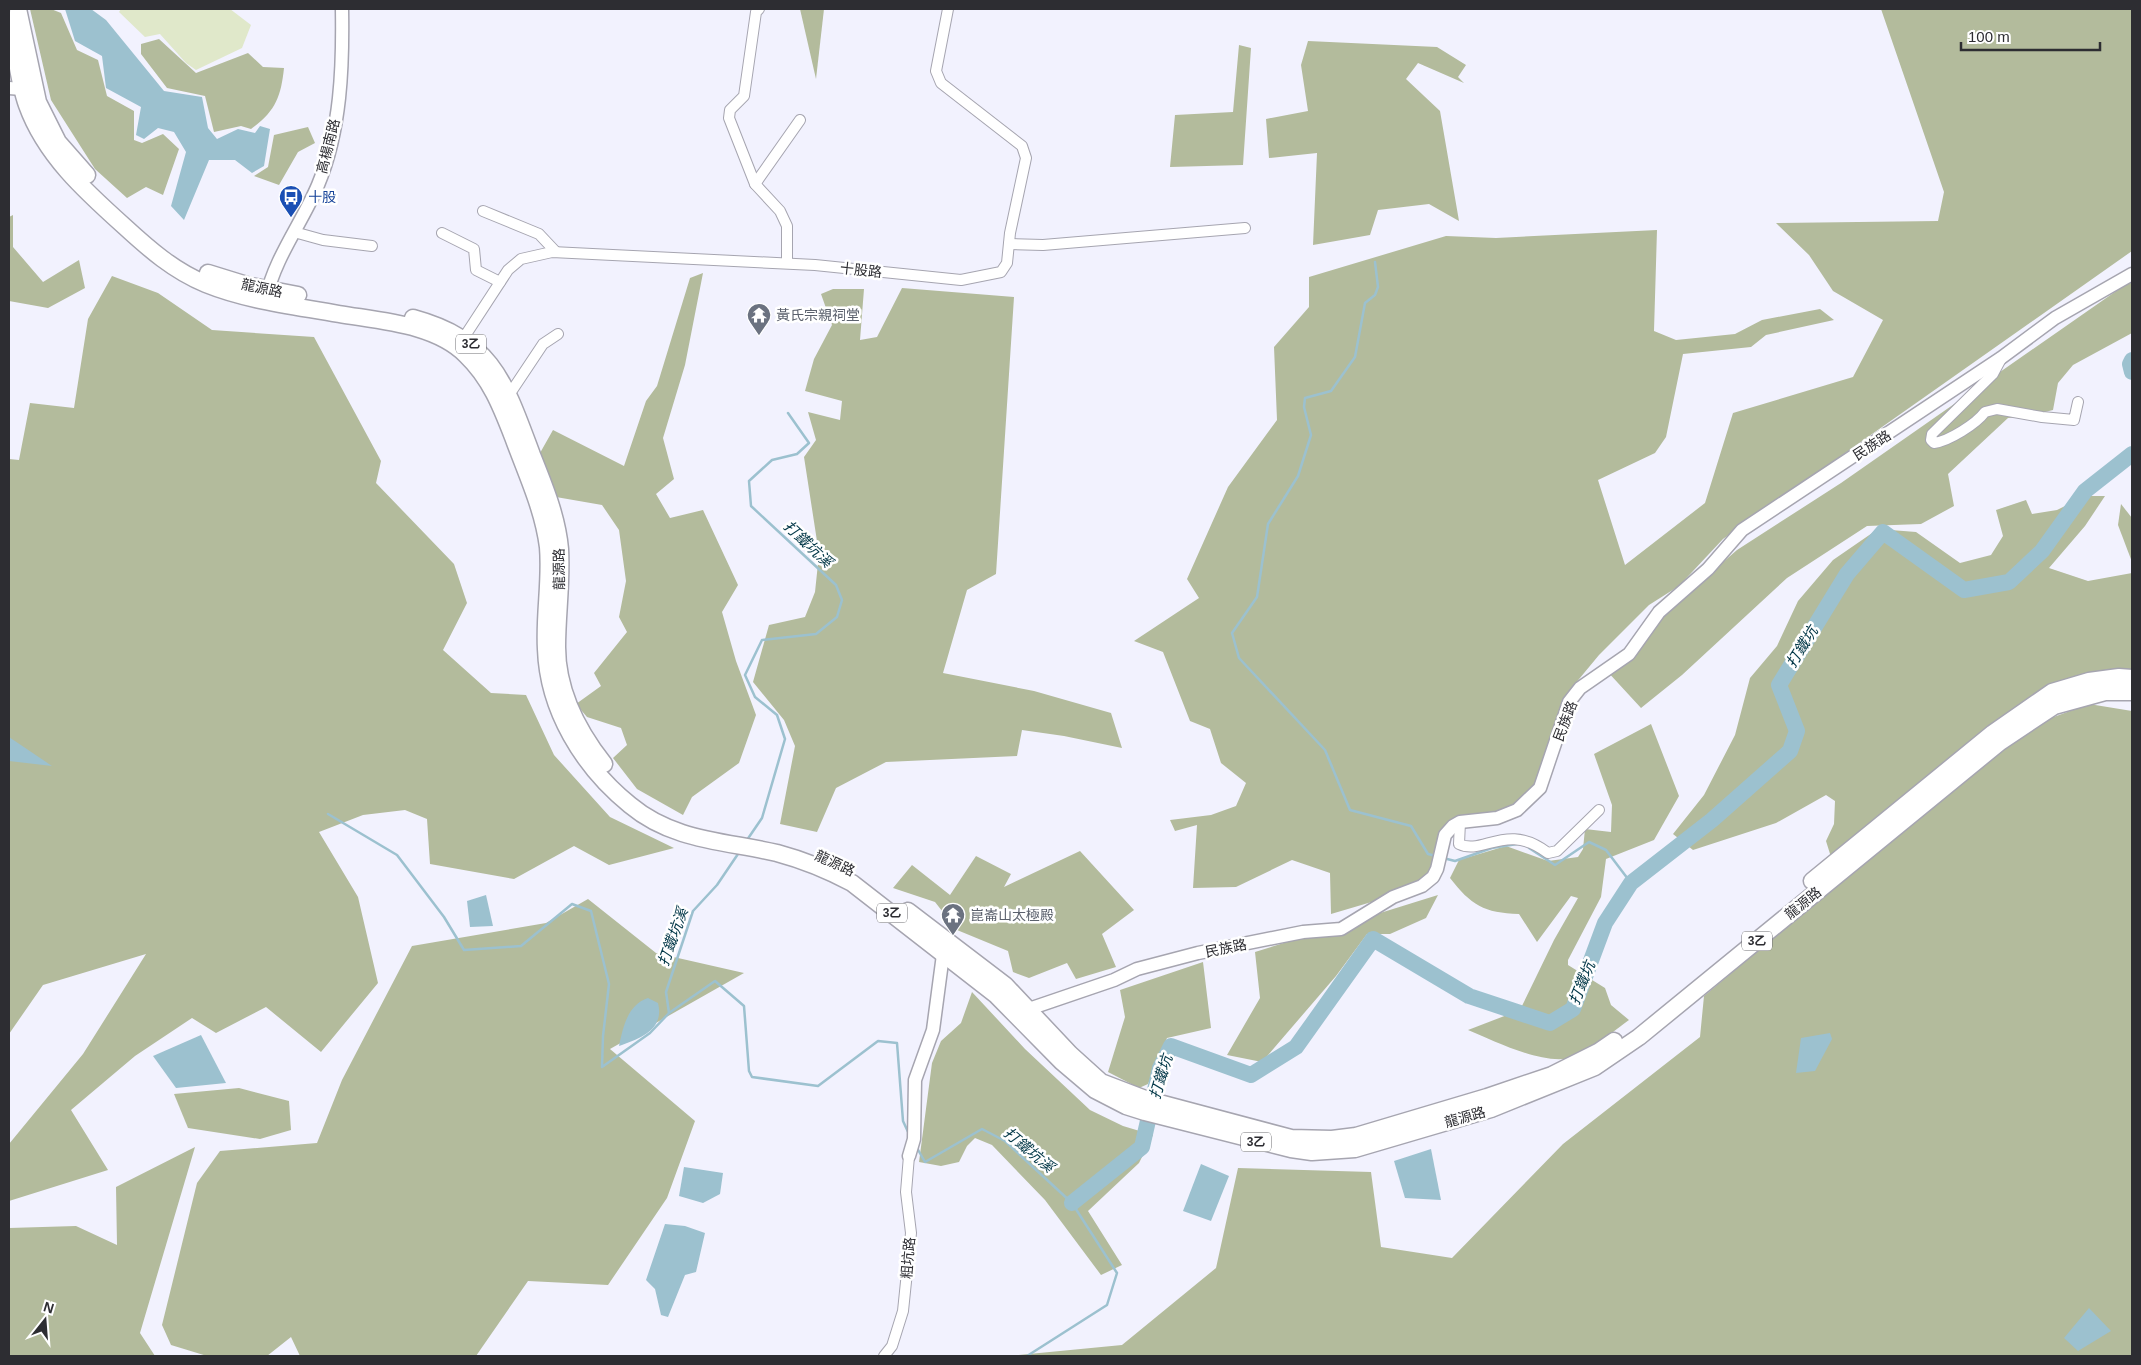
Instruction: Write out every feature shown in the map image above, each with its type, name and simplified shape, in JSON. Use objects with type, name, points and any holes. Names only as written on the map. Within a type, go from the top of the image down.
[{"type":"main road","name":"3乙","points":[[18,9],[22,88]]},
{"type":"main road","name":"3乙","points":[[9,19],[22,88],[37,128],[63,166],[148,248],[183,273],[206,284],[266,295],[413,328],[446,340],[461,343],[482,371],[499,402],[541,512],[549,563],[546,632],[547,668],[550,688],[566,727],[594,768],[631,807],[655,823],[679,834],[745,842],[802,860],[845,879],[1005,986],[1021,1011],[1100,1082],[1154,1108],[1291,1138],[1332,1139],[1356,1142]]},
{"type":"main road","name":"龍源路","points":[[461,343],[490,363],[510,395],[547,494],[557,529],[561,569],[558,666],[561,685],[576,722],[616,779],[637,798],[660,814],[683,824],[745,842]]},
{"type":"main road","name":"龍源路","points":[[1356,1142],[1552,1075],[1598,1052],[1644,1020],[2000,728],[2052,692],[2089,681],[2119,677],[2132,678]]},
{"type":"main road","name":"龍源路","points":[[1356,1142],[1491,1109],[1596,1067],[1640,1037],[2000,742],[2054,706],[2105,692],[2132,692]]},
{"type":"street","name":"高楊南路","points":[[266,295],[272,275],[318,184],[332,141],[343,69],[342,9]]},
{"type":"street","points":[[759,9],[756,12],[744,96],[730,110],[729,118],[755,184],[780,211],[787,226],[787,263]]},
{"type":"street","name":"十股路","points":[[461,343],[508,270],[521,259],[537,254],[556,252],[787,263],[961,280],[1001,272],[1007,262],[1026,158],[1022,146],[941,82],[936,71],[948,9]]},
{"type":"street","points":[[755,184],[800,120]]},
{"type":"street","points":[[483,211],[539,234],[556,252]]},
{"type":"street","points":[[1009,244],[1043,245],[1245,228]]},
{"type":"street","points":[[294,232],[323,240],[372,246]]},
{"type":"street","points":[[442,232],[474,249],[476,270],[500,282]]},
{"type":"street","name":"民族路","points":[[1021,1011],[1114,980],[1137,969],[1198,953],[1303,932],[1341,929],[1393,897],[1422,886],[1433,876],[1439,864],[1445,835],[1452,826],[1460,822],[1497,818],[1517,810],[1540,788],[1569,702],[1580,688],[1629,654],[1659,612],[1708,569],[1742,530],[2001,358],[2055,318],[2132,274]]},
{"type":"street","points":[[510,395],[543,344],[558,334]]},
{"type":"street","points":[[2001,358],[1993,374],[1932,434],[1931,440],[1934,443],[1943,442],[1977,422],[1985,412],[1997,409],[2042,418],[2074,420],[2078,402]]},
{"type":"street","points":[[1460,822],[1459,844],[1465,847],[1504,838],[1523,839],[1535,843],[1548,853],[1557,851],[1599,810]]},
{"type":"street","points":[[909,1156],[914,1139],[916,1080],[934,1030],[944,947]]},
{"type":"street","name":"粗坑路","points":[[884,1356],[892,1346],[903,1311],[911,1233],[906,1192],[909,1156]]},
{"type":"green space","points":[[30,9],[51,9],[61,13],[77,50],[98,60],[107,96],[134,111],[134,140],[142,143],[163,134],[179,149],[163,195],[146,187],[127,198],[95,169],[51,100]]},
{"type":"green space","points":[[121,9],[230,9],[251,25],[242,48],[196,70],[186,63],[160,34],[145,37],[119,12]]},
{"type":"green space","points":[[800,9],[824,9],[816,79]]},
{"type":"green space","points":[[1881,9],[2132,9],[2132,251],[1723,539],[1679,586],[1649,605],[1599,655],[1565,696],[1552,748],[1538,782],[1516,808],[1451,826],[1424,882],[1402,893],[1331,914],[1330,873],[1292,860],[1236,887],[1193,888],[1197,825],[1175,831],[1170,820],[1211,815],[1236,806],[1246,783],[1221,763],[1210,729],[1190,721],[1163,652],[1134,641],[1199,598],[1187,579],[1228,487],[1277,420],[1274,347],[1309,307],[1309,277],[1446,236],[1496,238],[1657,230],[1654,331],[1676,340],[1735,334],[1762,320],[1820,309],[1834,320],[1766,335],[1751,347],[1683,354],[1666,437],[1655,453],[1598,480],[1625,565],[1705,503],[1733,413],[1853,377],[1883,320],[1833,291],[1809,255],[1776,223],[1938,221],[1944,192]]},
{"type":"green space","points":[[159,39],[196,73],[248,53],[263,67],[284,68],[279,96],[266,116],[251,129],[241,126],[214,132],[205,96],[167,88],[141,54],[141,44]]},
{"type":"green space","points":[[1308,41],[1437,47],[1466,65],[1458,77],[1464,83],[1418,63],[1406,79],[1440,111],[1459,221],[1429,204],[1378,210],[1370,235],[1313,245],[1317,153],[1269,158],[1266,119],[1308,111],[1301,65]]},
{"type":"green space","points":[[1239,45],[1251,48],[1243,165],[1170,167],[1175,115],[1233,112]]},
{"type":"green space","points":[[308,127],[315,143],[298,152],[279,185],[254,176],[268,167],[274,135]]},
{"type":"green space","points":[[13,215],[13,247],[43,282],[79,260],[85,288],[48,308],[9,301],[9,217]]},
{"type":"green space","points":[[703,273],[685,365],[663,438],[674,479],[656,494],[670,518],[703,510],[738,585],[722,612],[736,661],[756,715],[739,763],[692,797],[683,815],[637,789],[613,758],[627,745],[621,728],[587,717],[576,704],[601,686],[594,673],[627,632],[619,617],[626,581],[619,530],[602,505],[556,497],[540,453],[553,430],[624,466],[646,401],[657,386],[690,278]]},
{"type":"green space","points":[[112,276],[158,293],[212,330],[314,337],[381,461],[376,483],[454,564],[467,603],[443,650],[491,693],[526,695],[554,755],[610,817],[674,848],[609,865],[574,846],[514,879],[430,864],[427,819],[405,810],[363,815],[319,832],[358,897],[378,983],[321,1052],[266,1007],[216,1033],[192,1018],[135,1056],[71,1110],[108,1170],[9,1201],[9,1144],[83,1054],[146,954],[43,985],[9,1034],[9,459],[19,460],[30,403],[74,408],[88,319]]},
{"type":"green space","points":[[2132,280],[2132,333],[2073,365],[2058,383],[2053,410],[2029,416],[2008,418],[1948,474],[1954,506],[1921,524],[1867,526],[1787,578],[1682,675],[1641,708],[1606,670],[1668,610],[1737,550],[1841,483]]},
{"type":"green space","points":[[902,288],[1014,297],[996,574],[967,590],[943,673],[1034,691],[1111,713],[1122,748],[1064,736],[1022,730],[1017,756],[886,762],[836,788],[817,832],[780,824],[795,746],[784,720],[753,682],[769,625],[805,617],[815,592],[819,554],[804,457],[816,440],[808,412],[840,420],[842,401],[805,391],[814,359],[832,325],[821,294],[833,289],[864,289],[860,340],[877,337]]},
{"type":"green space","points":[[2085,496],[2105,496],[2085,526],[2049,568],[2088,581],[2132,573],[2132,682],[2103,679],[1831,857],[1826,841],[1834,824],[1835,801],[1826,795],[1776,823],[1693,850],[1673,834],[1704,795],[1735,735],[1750,678],[1777,646],[1798,601],[1833,560],[1878,529],[1916,532],[1960,563],[1991,555],[2003,536],[1996,510],[2026,500],[2032,514],[2057,510]]},
{"type":"green space","points":[[2121,504],[2132,518],[2132,562],[2118,525]]},
{"type":"green space","points":[[2089,704],[2132,711],[2132,1356],[1007,1356],[1122,1345],[1216,1268],[1238,1168],[1371,1172],[1381,1247],[1452,1258],[1563,1144],[1700,1037],[1704,996],[2024,728]]},
{"type":"green space","points":[[1651,724],[1679,796],[1654,840],[1606,859],[1601,897],[1568,960],[1568,965],[1605,988],[1611,1005],[1629,1020],[1587,1051],[1574,1057],[1562,1059],[1535,1056],[1468,1030],[1520,1010],[1554,940],[1578,898],[1571,896],[1537,942],[1519,914],[1496,912],[1487,909],[1479,906],[1465,895],[1450,878],[1459,860],[1506,846],[1548,861],[1578,857],[1583,849],[1585,829],[1611,832],[1612,805],[1594,754]]},
{"type":"green space","points":[[1080,851],[1134,910],[1102,934],[1116,967],[1076,979],[1067,963],[1029,978],[1013,972],[1008,951],[957,930],[935,902],[893,888],[912,865],[950,895],[976,856],[1011,874],[1004,887]]},
{"type":"green space","points":[[1438,895],[1426,918],[1390,934],[1367,934],[1336,976],[1262,1062],[1227,1055],[1260,998],[1255,952]]},
{"type":"green space","points":[[588,899],[656,953],[744,973],[610,1049],[695,1121],[667,1198],[608,1285],[528,1281],[476,1356],[300,1356],[291,1337],[267,1356],[207,1356],[171,1345],[162,1325],[197,1183],[220,1151],[317,1143],[342,1080],[412,946],[546,923]]},
{"type":"green space","points":[[1203,962],[1211,1028],[1167,1038],[1148,1084],[1139,1088],[1108,1072],[1125,1017],[1120,990]]},
{"type":"green space","points":[[972,992],[1025,1049],[1090,1110],[1123,1126],[1153,1135],[1139,1163],[1088,1211],[1122,1265],[1101,1275],[1045,1200],[992,1145],[975,1138],[967,1146],[959,1162],[941,1166],[919,1162],[932,1063],[941,1041],[961,1023]]},
{"type":"green space","points":[[239,1088],[289,1101],[291,1130],[260,1139],[188,1128],[174,1094]]},
{"type":"green space","points":[[195,1147],[140,1333],[155,1356],[9,1356],[9,1228],[76,1226],[117,1245],[116,1187]]},
{"type":"water","points":[[65,9],[91,9],[106,20],[164,91],[202,97],[208,128],[217,139],[238,129],[255,133],[260,126],[270,129],[264,166],[252,173],[235,160],[209,160],[184,220],[171,206],[186,152],[174,132],[158,128],[144,139],[136,135],[141,107],[106,88],[102,56],[75,41]]},
{"type":"water","points":[[9,737],[52,766],[9,761]]},
{"type":"water","points":[[486,895],[493,926],[470,927],[467,901]]},
{"type":"water","points":[[648,998],[658,1003],[658,1020],[654,1027],[635,1040],[619,1046],[627,1018],[635,1006]]},
{"type":"water","points":[[1830,1033],[1832,1039],[1815,1071],[1796,1073],[1801,1038]]},
{"type":"water","points":[[201,1035],[226,1083],[176,1088],[153,1056]]},
{"type":"water","points":[[1431,1149],[1441,1200],[1405,1198],[1394,1161]]},
{"type":"water","points":[[1201,1164],[1229,1176],[1211,1221],[1183,1211]]},
{"type":"water","points":[[684,1167],[723,1173],[720,1194],[703,1203],[679,1196]]},
{"type":"water","points":[[665,1224],[685,1226],[705,1233],[696,1272],[685,1275],[668,1317],[661,1315],[655,1289],[646,1280]]},
{"type":"water","points":[[2089,1308],[2111,1331],[2078,1351],[2064,1338]]},
{"type":"waterway","points":[[1375,262],[1378,287],[1375,295],[1365,303],[1355,357],[1331,391],[1305,398],[1304,407],[1311,435],[1298,476],[1268,524],[1257,597],[1232,633],[1239,658],[1325,750],[1350,810],[1411,826],[1428,854],[1436,856]]},
{"type":"waterway","name":"打鐵坑","points":[[2132,360],[2130,364],[2132,372]]},
{"type":"waterway","name":"打鐵坑溪","points":[[747,840],[762,818],[785,739],[777,715],[755,697],[745,675],[762,640],[816,634],[837,617],[842,600],[836,585],[751,506],[749,481],[772,460],[797,454],[809,443],[788,413]]},
{"type":"waterway","name":"打鐵坑","points":[[1072,1203],[1142,1147],[1160,1068],[1171,1046],[1251,1075],[1296,1047],[1373,939],[1469,996],[1550,1023],[1573,1009],[1605,923],[1631,883],[1712,820],[1790,751],[1797,731],[1779,685],[1847,574],[1883,532],[1964,590],[2009,582],[2042,551],[2085,491],[2132,454]]},
{"type":"waterway","points":[[328,814],[397,855],[444,917],[464,950],[521,946],[572,904],[591,911],[609,984],[603,1036],[602,1067],[650,1033],[669,1013]]},
{"type":"waterway","points":[[1529,848],[1555,865],[1589,842],[1606,850],[1631,883]]},
{"type":"waterway","points":[[1443,858],[1455,861],[1492,848],[1517,844]]},
{"type":"waterway","name":"打鐵坑溪","points":[[740,851],[717,885],[693,911],[666,992],[669,1013],[715,981],[744,1006],[749,1071],[752,1077],[818,1086],[878,1041],[897,1043],[903,1121],[909,1134]]},
{"type":"waterway","name":"打鐵坑","points":[[917,1148],[925,1162],[982,1129],[1005,1141],[1072,1203],[1117,1273],[1107,1305],[1027,1356]]},
{"type":"place","name":"十股","points":[[291,218]]},
{"type":"place","name":"黃氏宗親祠堂","points":[[759,336]]},
{"type":"place","name":"崑崙山太極殿","points":[[953,936]]}]
